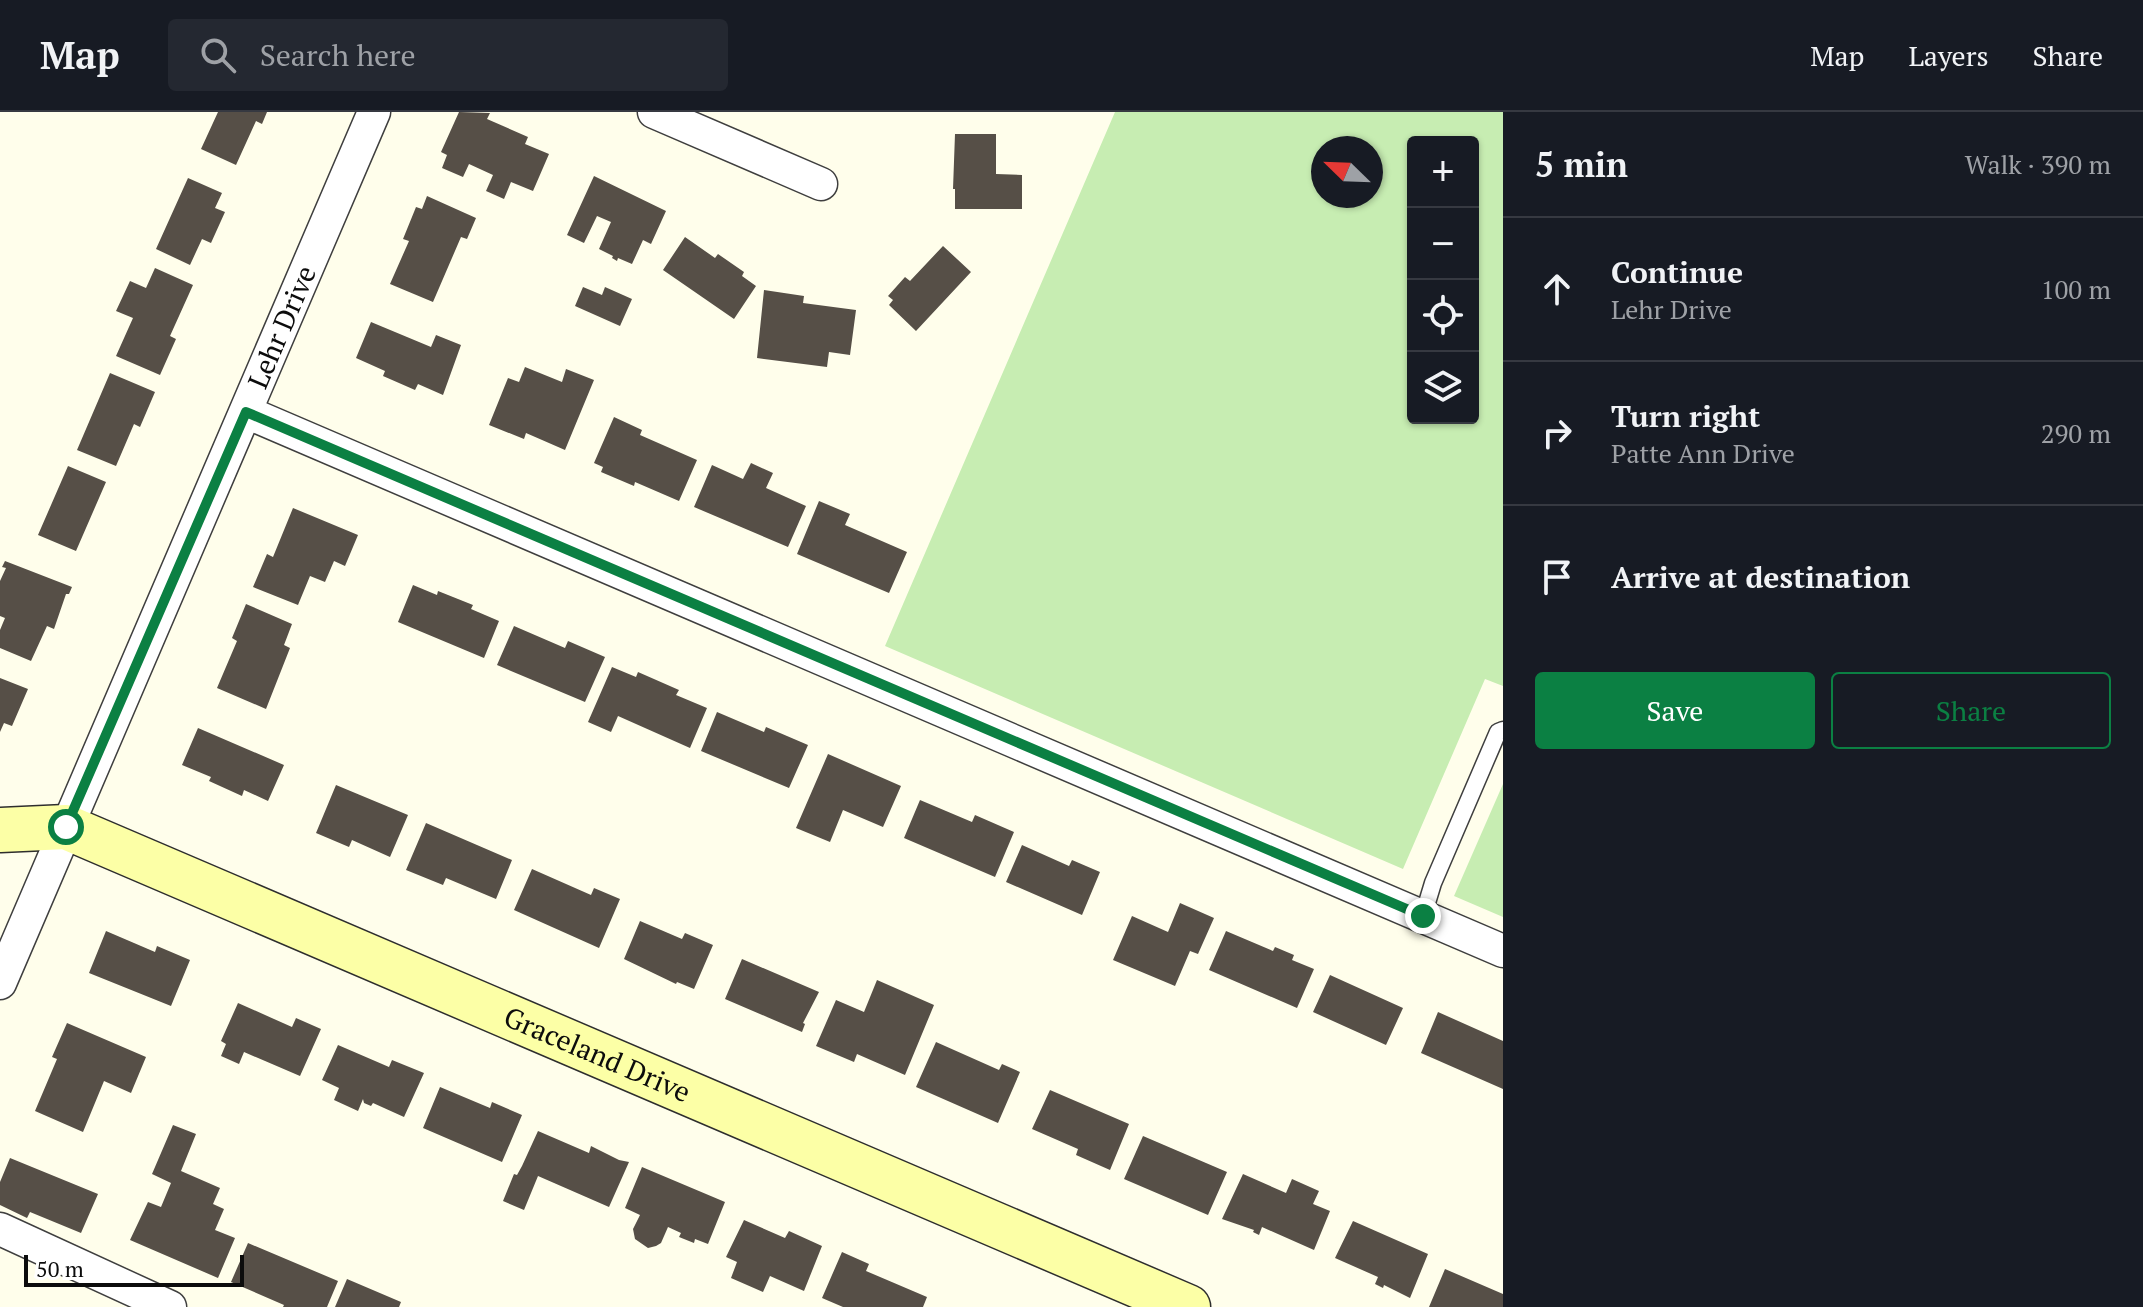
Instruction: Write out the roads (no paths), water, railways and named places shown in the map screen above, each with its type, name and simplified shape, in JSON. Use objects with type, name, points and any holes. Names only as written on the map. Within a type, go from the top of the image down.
[{"type":"street","name":"Lehr Drive","points":[[0,983],[374,112]]},
{"type":"street","points":[[654,112],[821,184]]},
{"type":"street","points":[[246,412],[1503,951]]},
{"type":"street","name":"Graceland Drive","points":[[0,830],[66,827],[1188,1307]]},
{"type":"street","points":[[0,1229],[170,1307]]},
{"type":"lane","points":[[1423,916],[1439,869],[1498,732],[1503,730]]}]
